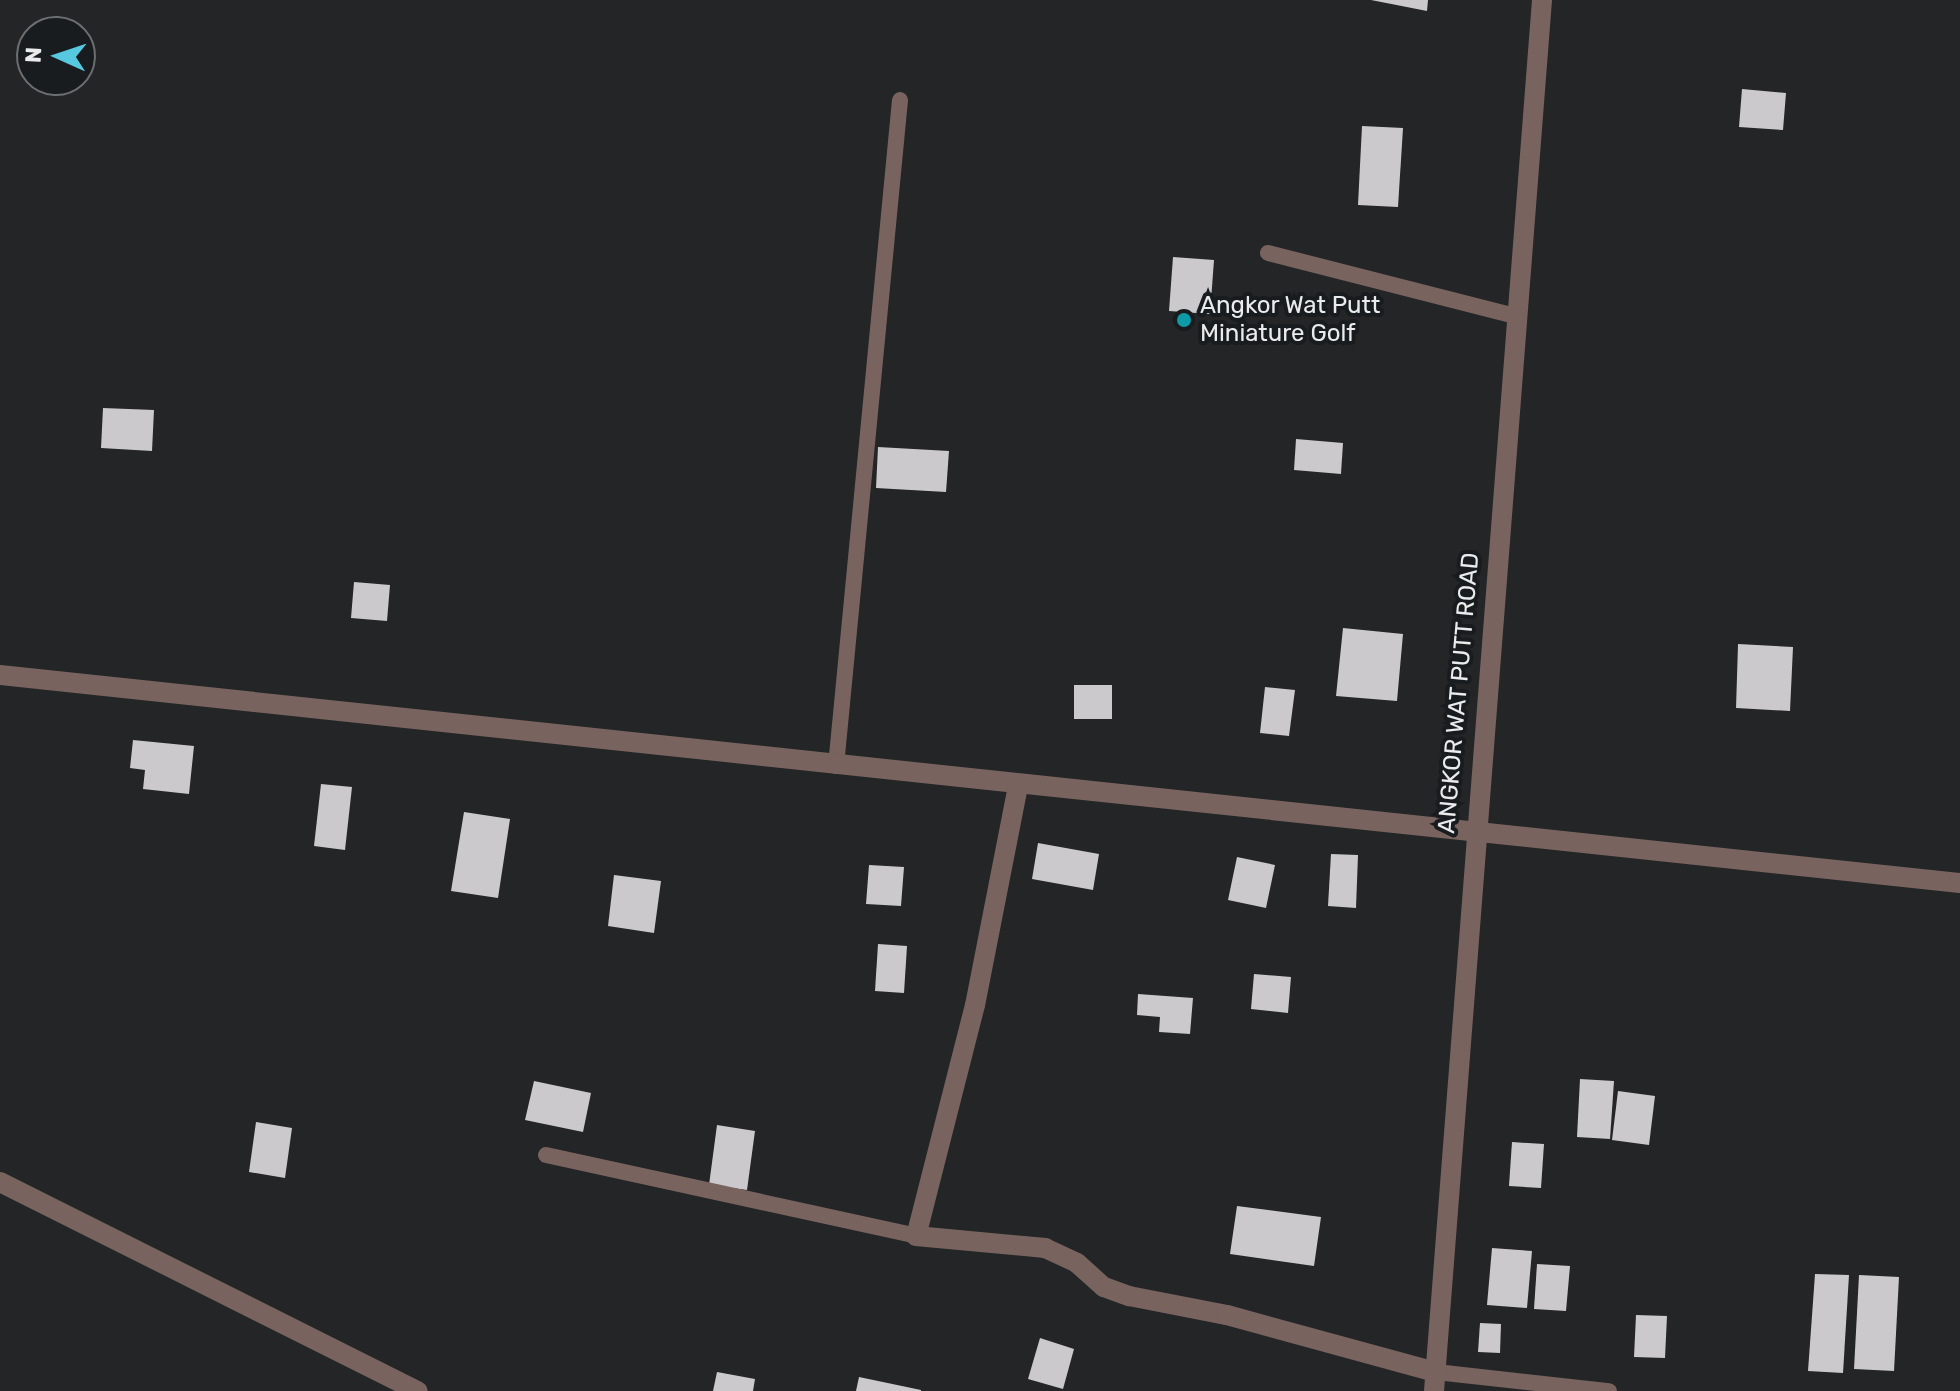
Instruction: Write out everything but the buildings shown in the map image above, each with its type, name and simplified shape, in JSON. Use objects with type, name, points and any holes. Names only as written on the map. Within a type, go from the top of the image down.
[{"type":"street","name":"ANGKOR WAT PUTT ROAD","points":[[1435,1381],[1474,834],[1542,0]]},
{"type":"street","points":[[0,675],[1018,786],[1960,883]]},
{"type":"street","points":[[1018,786],[975,1005],[916,1236],[1045,1248],[1077,1263],[1104,1287],[1129,1296],[1227,1315],[1435,1381]]},
{"type":"street","points":[[0,1182],[418,1391]]},
{"type":"lane","points":[[836,766],[900,100]]},
{"type":"lane","points":[[1268,253],[1516,316]]},
{"type":"lane","points":[[546,1155],[916,1236]]},
{"type":"lane","points":[[1435,1381],[1609,1391]]},
{"type":"place","name":"Angkor Wat Putt Miniature Golf","points":[[1184,320]]}]
